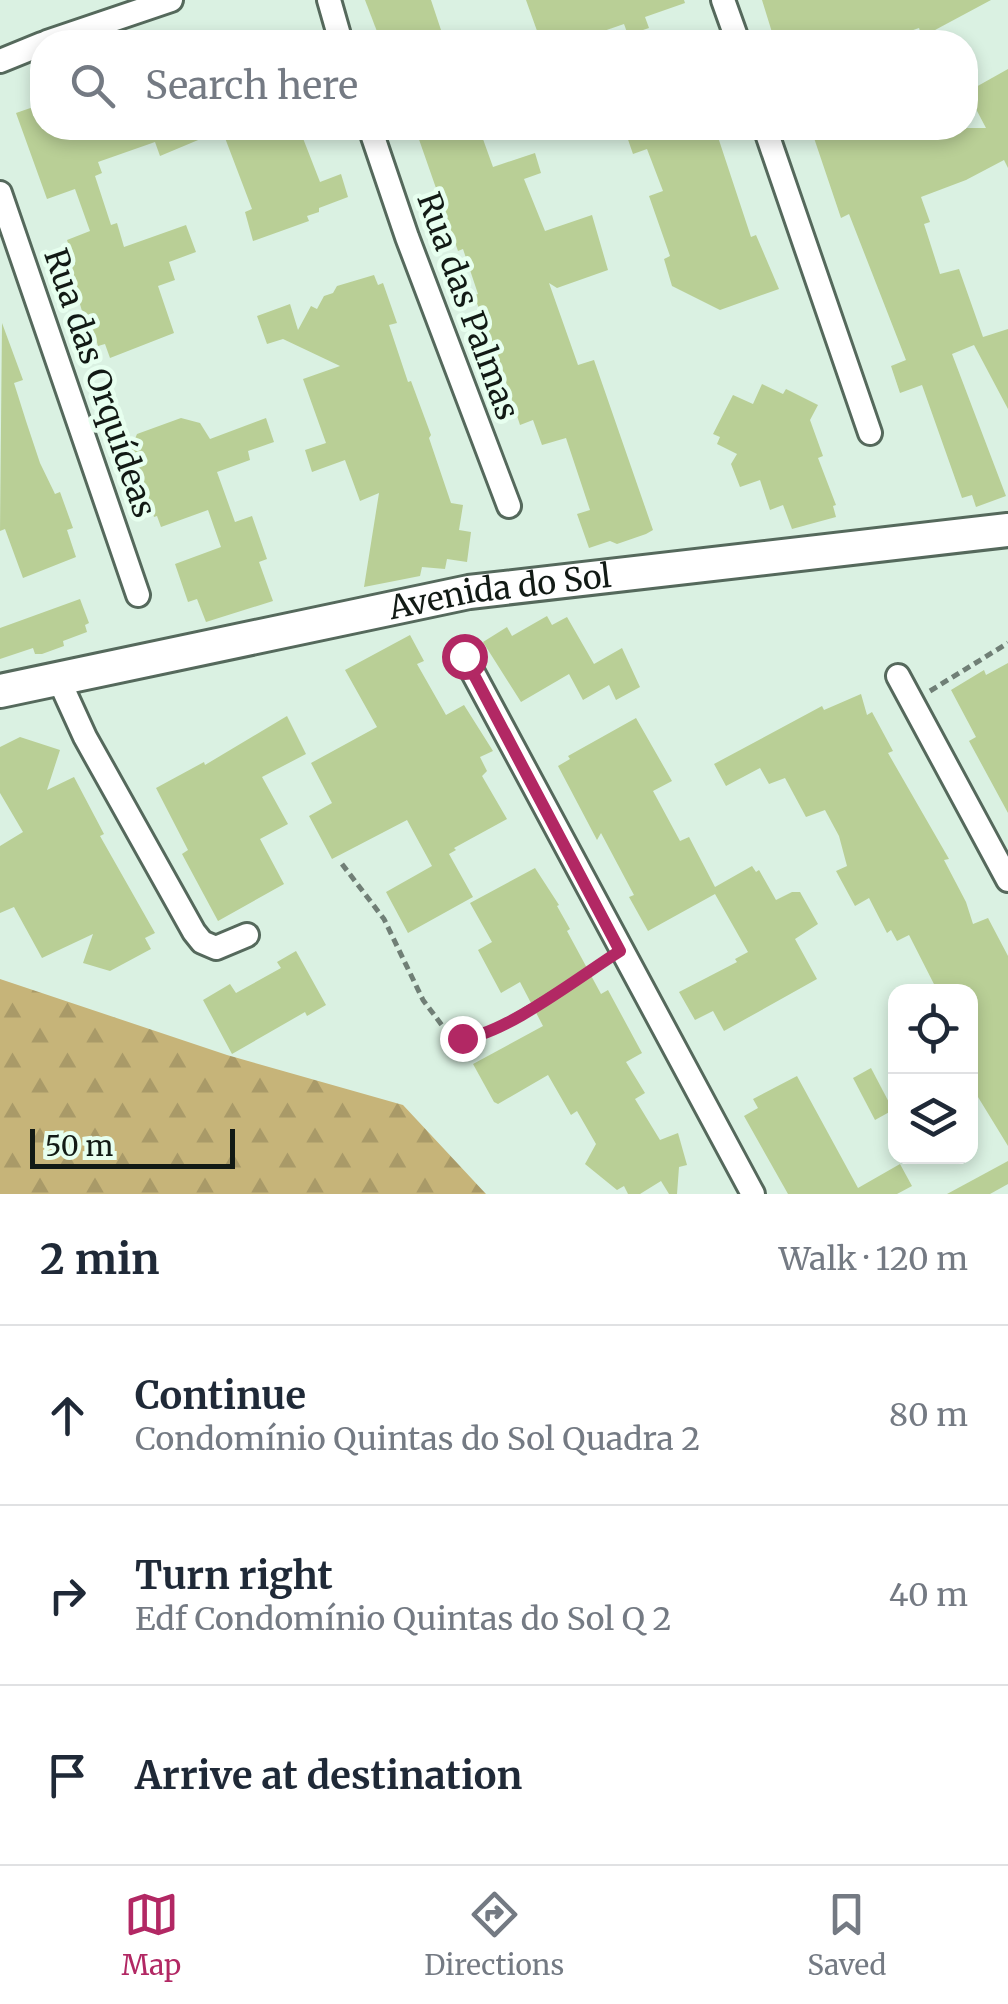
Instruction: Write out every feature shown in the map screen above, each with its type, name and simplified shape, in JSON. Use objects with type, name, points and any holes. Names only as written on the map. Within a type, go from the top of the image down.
[{"type":"street","points":[[83,30],[171,0]]},
{"type":"street","points":[[329,0],[338,30]]},
{"type":"street","points":[[723,0],[734,30]]},
{"type":"street","points":[[0,61],[30,49]]},
{"type":"street","name":"Rua das Palmas","points":[[374,140],[448,350],[509,506]]},
{"type":"street","points":[[769,140],[870,433]]},
{"type":"street","name":"Rua das Orquídeas","points":[[0,192],[138,595]]},
{"type":"street","name":"Avenida do Sol","points":[[0,691],[469,592],[1008,530]]},
{"type":"street","points":[[464,656],[754,1194]]},
{"type":"street","points":[[898,676],[1008,880]]},
{"type":"street","points":[[59,680],[85,738],[194,932],[202,942],[216,948],[248,935]]},
{"type":"path","points":[[912,702],[1008,643]]},
{"type":"path","points":[[342,864],[384,919],[423,1000],[450,1036],[478,1038],[620,951]]},
{"type":"green space","points":[[0,979],[227,1055],[403,1105],[486,1194],[0,1194]]},
{"type":"building","points":[[365,0],[431,0],[441,30],[376,30]]},
{"type":"building","points":[[526,0],[685,3],[645,17],[649,28],[643,30],[626,30],[624,24],[607,30],[537,30]]},
{"type":"building","points":[[762,0],[991,0],[935,30],[771,30]]},
{"type":"building","points":[[1008,69],[1008,168],[1004,160],[921,197],[930,222],[924,224],[940,274],[959,269],[983,337],[1008,329],[1008,409],[974,345],[952,354],[1006,496],[976,507],[972,495],[962,498],[922,385],[900,393],[891,366],[906,360],[849,214],[841,218],[815,140],[978,140],[978,128],[986,128],[978,113],[978,86]]},
{"type":"building","points":[[30,108],[30,140],[198,140],[160,156],[155,142],[98,162],[102,173],[95,176],[111,225],[117,223],[124,247],[186,225],[196,252],[169,262],[175,280],[158,286],[174,333],[110,358],[105,344],[98,346],[92,326],[87,328],[69,267],[75,265],[67,240],[90,231],[75,189],[47,199],[16,113]]},
{"type":"building","points":[[226,140],[304,140],[320,182],[341,174],[348,197],[319,208],[319,212],[307,216],[309,221],[253,241],[245,212],[252,209]]},
{"type":"building","points":[[419,140],[483,140],[493,167],[535,153],[541,173],[524,179],[545,231],[592,215],[608,270],[557,288],[549,283],[578,365],[594,360],[653,530],[617,544],[610,541],[589,548],[577,514],[590,510],[566,438],[542,445],[533,420],[520,425],[494,345],[490,346],[482,323],[474,295],[478,294],[463,249],[458,251]]},
{"type":"building","points":[[628,140],[719,140],[751,237],[756,235],[779,289],[720,310],[672,286],[664,259],[670,256],[649,196],[663,191],[647,149],[633,154]]},
{"type":"building","points":[[374,275],[378,285],[383,283],[397,323],[389,325],[431,435],[451,503],[463,505],[459,530],[471,532],[467,562],[447,559],[445,569],[422,567],[420,576],[364,587],[379,493],[360,501],[345,460],[312,472],[305,450],[326,443],[303,379],[340,366],[283,339],[267,344],[257,316],[290,304],[298,330],[311,306],[317,309],[324,296],[333,293],[337,286]]},
{"type":"building","points":[[2,323],[23,380],[14,383],[26,421],[40,463],[55,494],[60,492],[73,528],[67,530],[76,557],[23,578],[5,529],[0,531]]},
{"type":"building","points":[[762,384],[783,394],[786,389],[818,405],[810,420],[823,456],[818,458],[836,505],[836,517],[792,529],[783,505],[770,510],[760,480],[740,487],[731,464],[737,454],[717,444],[720,437],[713,434],[733,395],[753,404]]},
{"type":"building","points":[[181,418],[200,423],[210,439],[266,418],[274,442],[248,451],[250,460],[217,472],[235,522],[252,516],[267,559],[259,562],[273,601],[206,622],[197,599],[188,602],[175,564],[221,547],[208,510],[161,527],[131,448],[137,434]]},
{"type":"building","points":[[80,599],[89,623],[85,625],[87,632],[42,654],[35,654],[33,648],[0,659],[0,628]]},
{"type":"building","points":[[547,616],[552,625],[567,617],[594,664],[622,648],[640,687],[616,700],[609,685],[583,700],[569,674],[521,702],[483,642],[507,627],[512,636]]},
{"type":"building","points":[[410,635],[424,661],[417,664],[446,715],[464,705],[493,751],[480,757],[487,771],[482,776],[507,819],[449,854],[473,897],[408,933],[386,892],[432,866],[407,820],[332,859],[309,816],[332,803],[311,763],[377,727],[345,670]]},
{"type":"building","points":[[1008,663],[1008,813],[969,741],[976,737],[951,690],[984,670],[986,675]]},
{"type":"building","points":[[861,694],[867,715],[872,712],[893,751],[888,753],[949,859],[944,860],[973,924],[988,918],[1008,956],[1008,1146],[978,1097],[978,984],[934,984],[909,935],[897,941],[891,930],[887,933],[869,898],[855,906],[836,871],[847,866],[839,836],[825,810],[806,817],[785,778],[769,784],[760,768],[726,786],[714,764],[822,706],[824,710]]},
{"type":"building","points":[[287,716],[306,754],[262,777],[288,824],[260,839],[284,884],[218,921],[182,854],[188,850],[156,788],[204,762],[205,765]]},
{"type":"building","points":[[636,718],[672,781],[653,791],[680,841],[689,837],[715,887],[752,866],[756,872],[759,870],[776,900],[800,892],[818,924],[795,939],[817,979],[724,1031],[713,1011],[695,1020],[679,992],[737,962],[735,959],[748,952],[715,894],[648,931],[601,833],[597,840],[558,766],[570,759],[568,756]]},
{"type":"building","points":[[20,737],[60,750],[47,790],[74,777],[104,834],[100,836],[155,933],[145,938],[151,949],[110,971],[83,963],[93,934],[42,958],[14,907],[0,913],[0,846],[23,832],[0,793],[0,747]]},
{"type":"building","points":[[535,868],[559,905],[570,929],[567,931],[601,994],[608,990],[642,1053],[626,1062],[645,1093],[635,1099],[660,1140],[678,1133],[687,1165],[679,1167],[677,1194],[669,1194],[661,1181],[640,1194],[628,1194],[624,1186],[617,1190],[585,1164],[596,1144],[577,1111],[571,1115],[548,1075],[498,1104],[473,1064],[543,1026],[520,982],[501,993],[478,950],[492,942],[470,903]]},
{"type":"building","points":[[296,951],[326,1005],[307,1016],[305,1012],[232,1054],[203,1000],[230,984],[236,993],[281,968],[277,962]]},
{"type":"building","points":[[871,1068],[888,1100],[888,1113],[875,1120],[853,1078]]},
{"type":"building","points":[[797,1076],[858,1188],[900,1164],[912,1186],[897,1194],[788,1194],[744,1116],[758,1108],[753,1099]]},
{"type":"building","points":[[1008,1161],[1008,1184],[990,1194],[947,1194]]},
{"type":"route","points":[[462,1038],[478,1038],[503,1025],[620,951],[464,656]]}]
